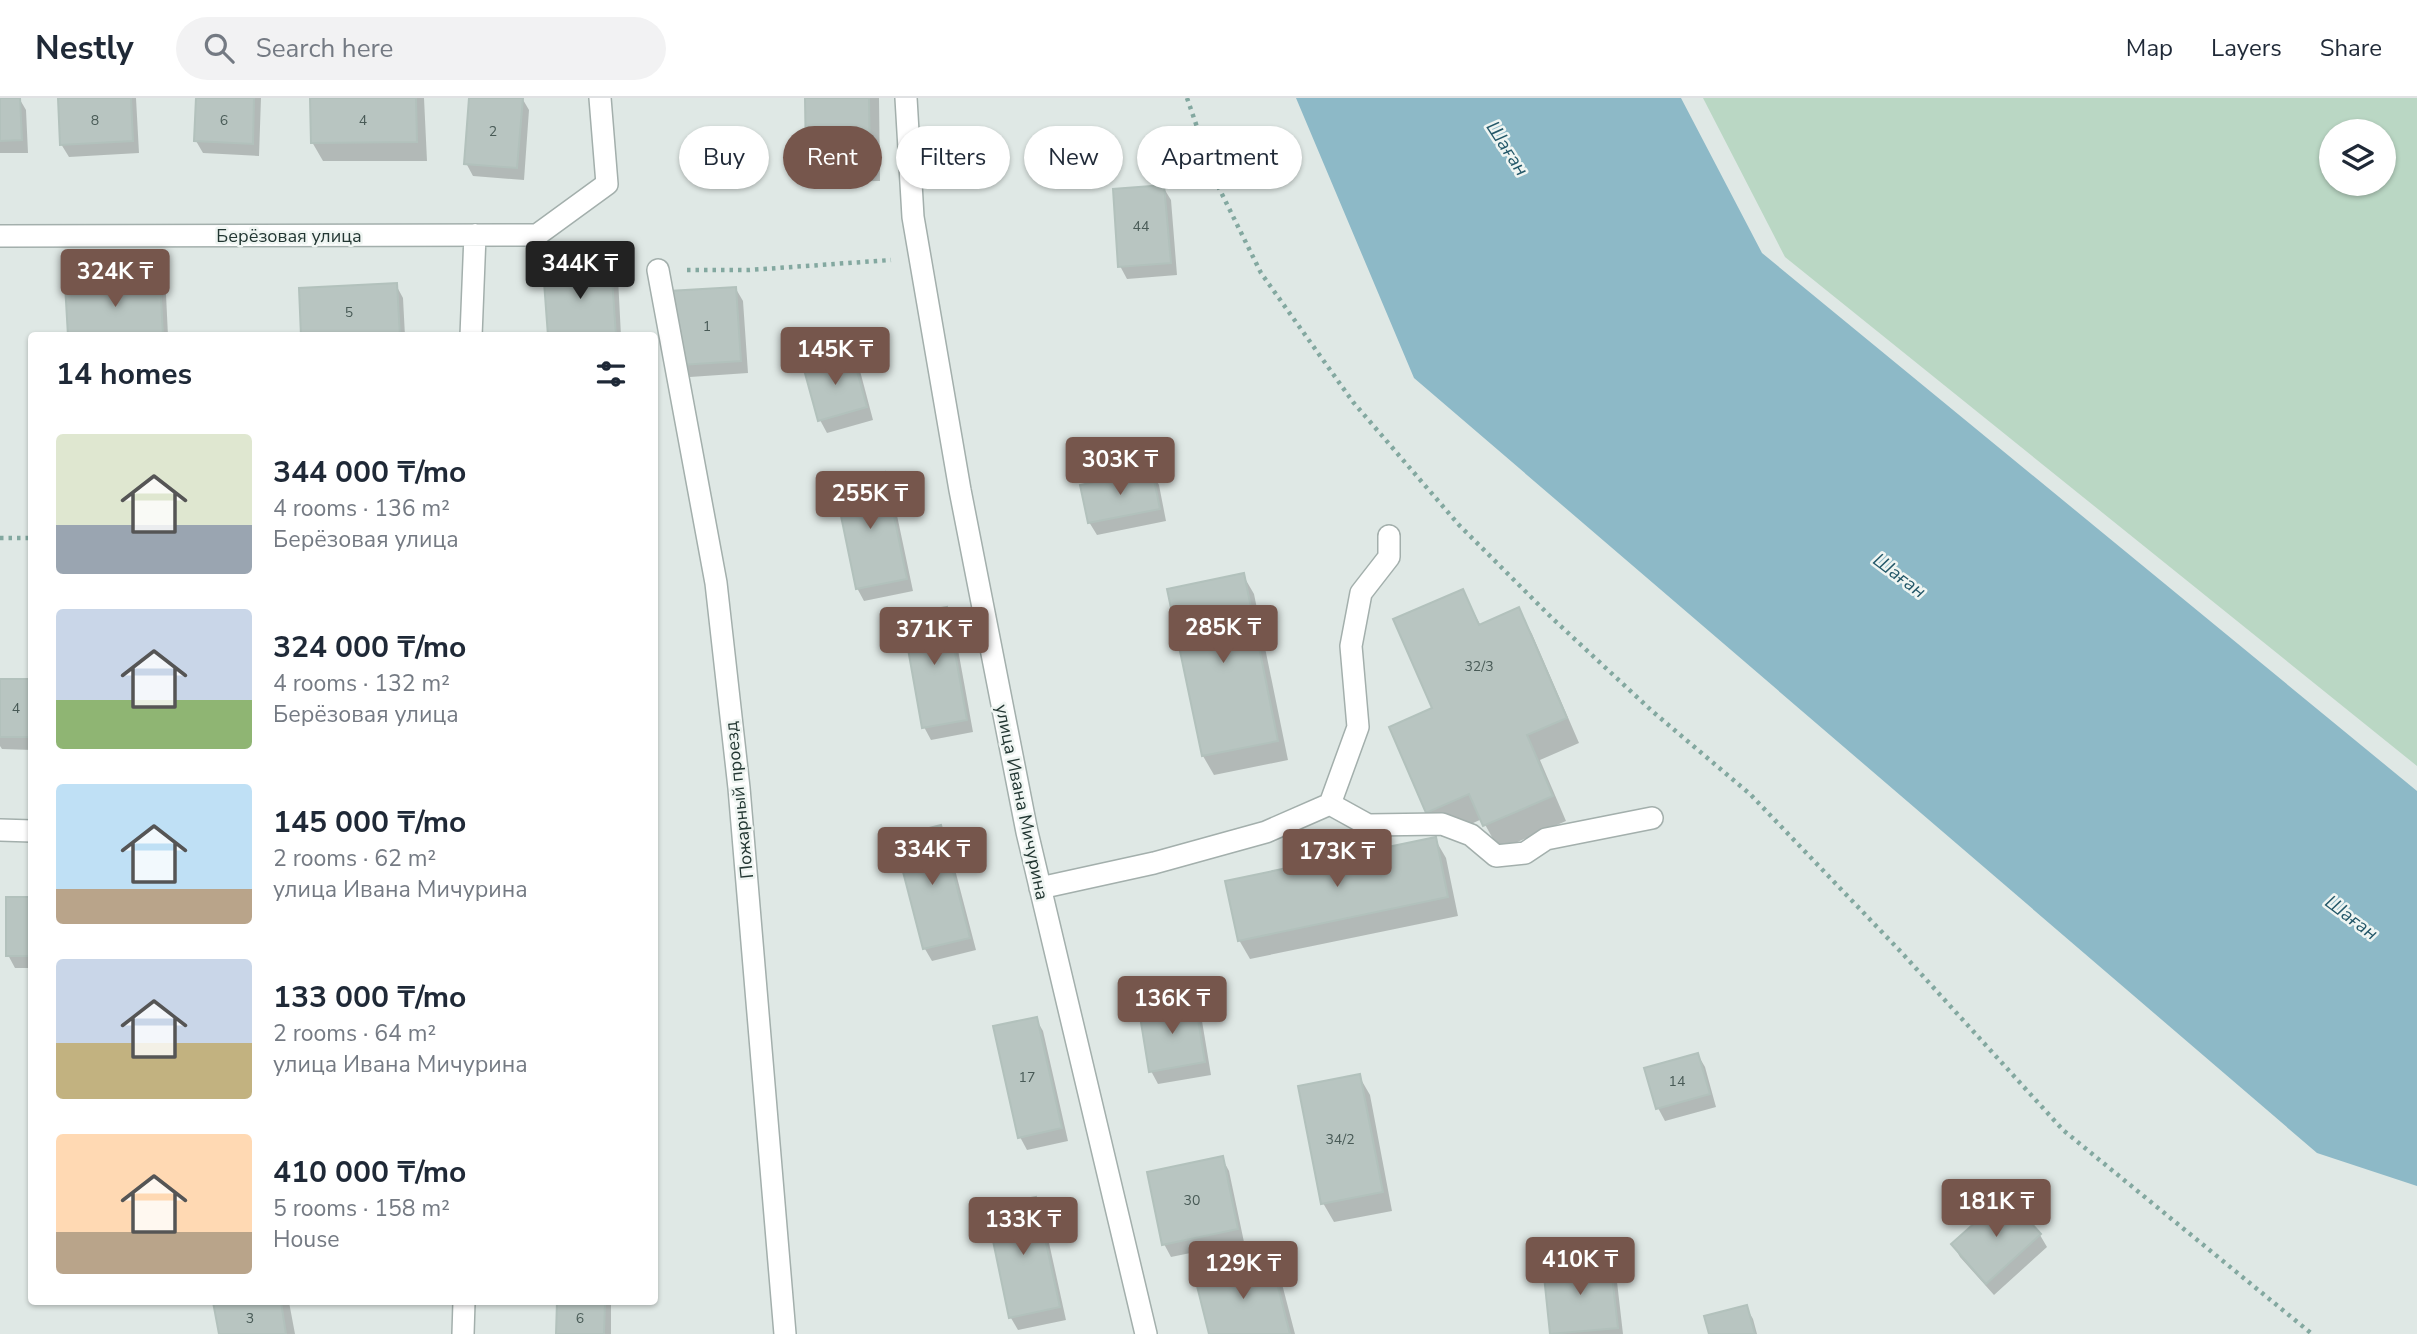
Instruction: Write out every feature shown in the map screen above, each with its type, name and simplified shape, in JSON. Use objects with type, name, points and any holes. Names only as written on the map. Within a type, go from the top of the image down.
[{"type":"street","points":[[537,235],[607,184],[600,98]]},
{"type":"street","name":"улица Ивана Мичурина","points":[[906,98],[914,217],[960,490],[1040,888],[1146,1334]]},
{"type":"street","points":[[471,332],[475,235]]},
{"type":"street","name":"Берёзовая улица","points":[[0,236],[537,235]]},
{"type":"street","name":"Пожарный проезд","points":[[658,270],[716,583],[739,788],[785,1334]]},
{"type":"street","points":[[1040,888],[1154,863],[1266,832],[1330,804],[1357,727],[1351,646],[1361,593],[1389,557],[1389,536]]},
{"type":"street","points":[[1330,804],[1368,825],[1442,824],[1471,835],[1496,856],[1525,853],[1546,839],[1652,818]]},
{"type":"street","points":[[0,830],[28,831]]},
{"type":"street","points":[[463,1334],[464,1305]]},
{"type":"path","points":[[1187,98],[1216,182],[1261,272],[1353,402],[1459,525],[1552,618],[1652,711],[1750,794],[1902,953],[2063,1130],[2312,1334]]},
{"type":"path","points":[[537,235],[658,270],[749,270],[920,258]]},
{"type":"path","points":[[0,538],[28,538]]},
{"type":"green space","points":[[1703,98],[2417,98],[2417,766],[1785,257]]},
{"type":"water","name":"Шаған","points":[[1296,98],[1681,98],[1762,253],[2417,791],[2417,1186],[2317,1153],[1414,378]]},
{"type":"building","points":[[0,98],[20,98],[22,140],[0,141]]},
{"type":"building","points":[[58,98],[131,98],[133,141],[60,145]]},
{"type":"building","points":[[196,98],[254,98],[253,144],[194,141]]},
{"type":"building","points":[[310,98],[416,98],[417,142],[311,143]]},
{"type":"building","points":[[469,98],[523,98],[517,168],[464,164]]},
{"type":"building","points":[[805,98],[869,98],[869,126],[805,126]]},
{"type":"building","points":[[1113,189],[1164,189],[1171,263],[1118,267]]},
{"type":"building","points":[[611,263],[616,332],[548,332],[543,268]]},
{"type":"building","points":[[160,279],[163,332],[68,332],[65,284]]},
{"type":"building","points":[[397,283],[400,332],[301,332],[299,288]]},
{"type":"building","points":[[736,287],[741,361],[681,365],[669,291]]},
{"type":"building","points":[[852,353],[867,407],[818,421],[803,366]]},
{"type":"building","points":[[1152,470],[1160,509],[1088,523],[1080,485]]},
{"type":"building","points":[[885,472],[907,579],[856,589],[834,482]]},
{"type":"building","points":[[1244,573],[1278,741],[1202,756],[1167,589]]},
{"type":"building","points":[[1463,589],[1479,625],[1519,607],[1567,718],[1527,735],[1553,796],[1483,826],[1469,794],[1426,813],[1389,727],[1432,708],[1393,619]]},
{"type":"building","points":[[947,607],[967,720],[922,728],[902,615]]},
{"type":"building","points":[[0,679],[28,679],[28,737],[0,737]]},
{"type":"building","points":[[941,825],[970,938],[923,949],[894,837]]},
{"type":"building","points":[[1436,837],[1448,897],[1238,941],[1225,881]]},
{"type":"building","points":[[6,897],[28,897],[28,956],[6,956]]},
{"type":"building","points":[[1195,1001],[1205,1062],[1149,1072],[1139,1010]]},
{"type":"building","points":[[1037,1017],[1062,1128],[1018,1138],[993,1026]]},
{"type":"building","points":[[1698,1053],[1710,1094],[1656,1109],[1644,1068]]},
{"type":"building","points":[[1360,1074],[1383,1192],[1321,1204],[1298,1086]]},
{"type":"building","points":[[1223,1156],[1238,1229],[1162,1245],[1147,1172]]},
{"type":"building","points":[[2006,1195],[2041,1234],[1986,1284],[1951,1244]]},
{"type":"building","points":[[1036,1197],[1060,1307],[1009,1318],[986,1207]]},
{"type":"building","points":[[1610,1258],[1618,1328],[1550,1334],[1543,1266]]},
{"type":"building","points":[[1271,1259],[1290,1334],[1209,1334],[1195,1278]]},
{"type":"building","points":[[214,1305],[281,1305],[286,1334],[219,1334]]},
{"type":"building","points":[[557,1305],[605,1305],[604,1334],[556,1334]]},
{"type":"building","points":[[1747,1305],[1755,1334],[1709,1334],[1704,1316]]}]
